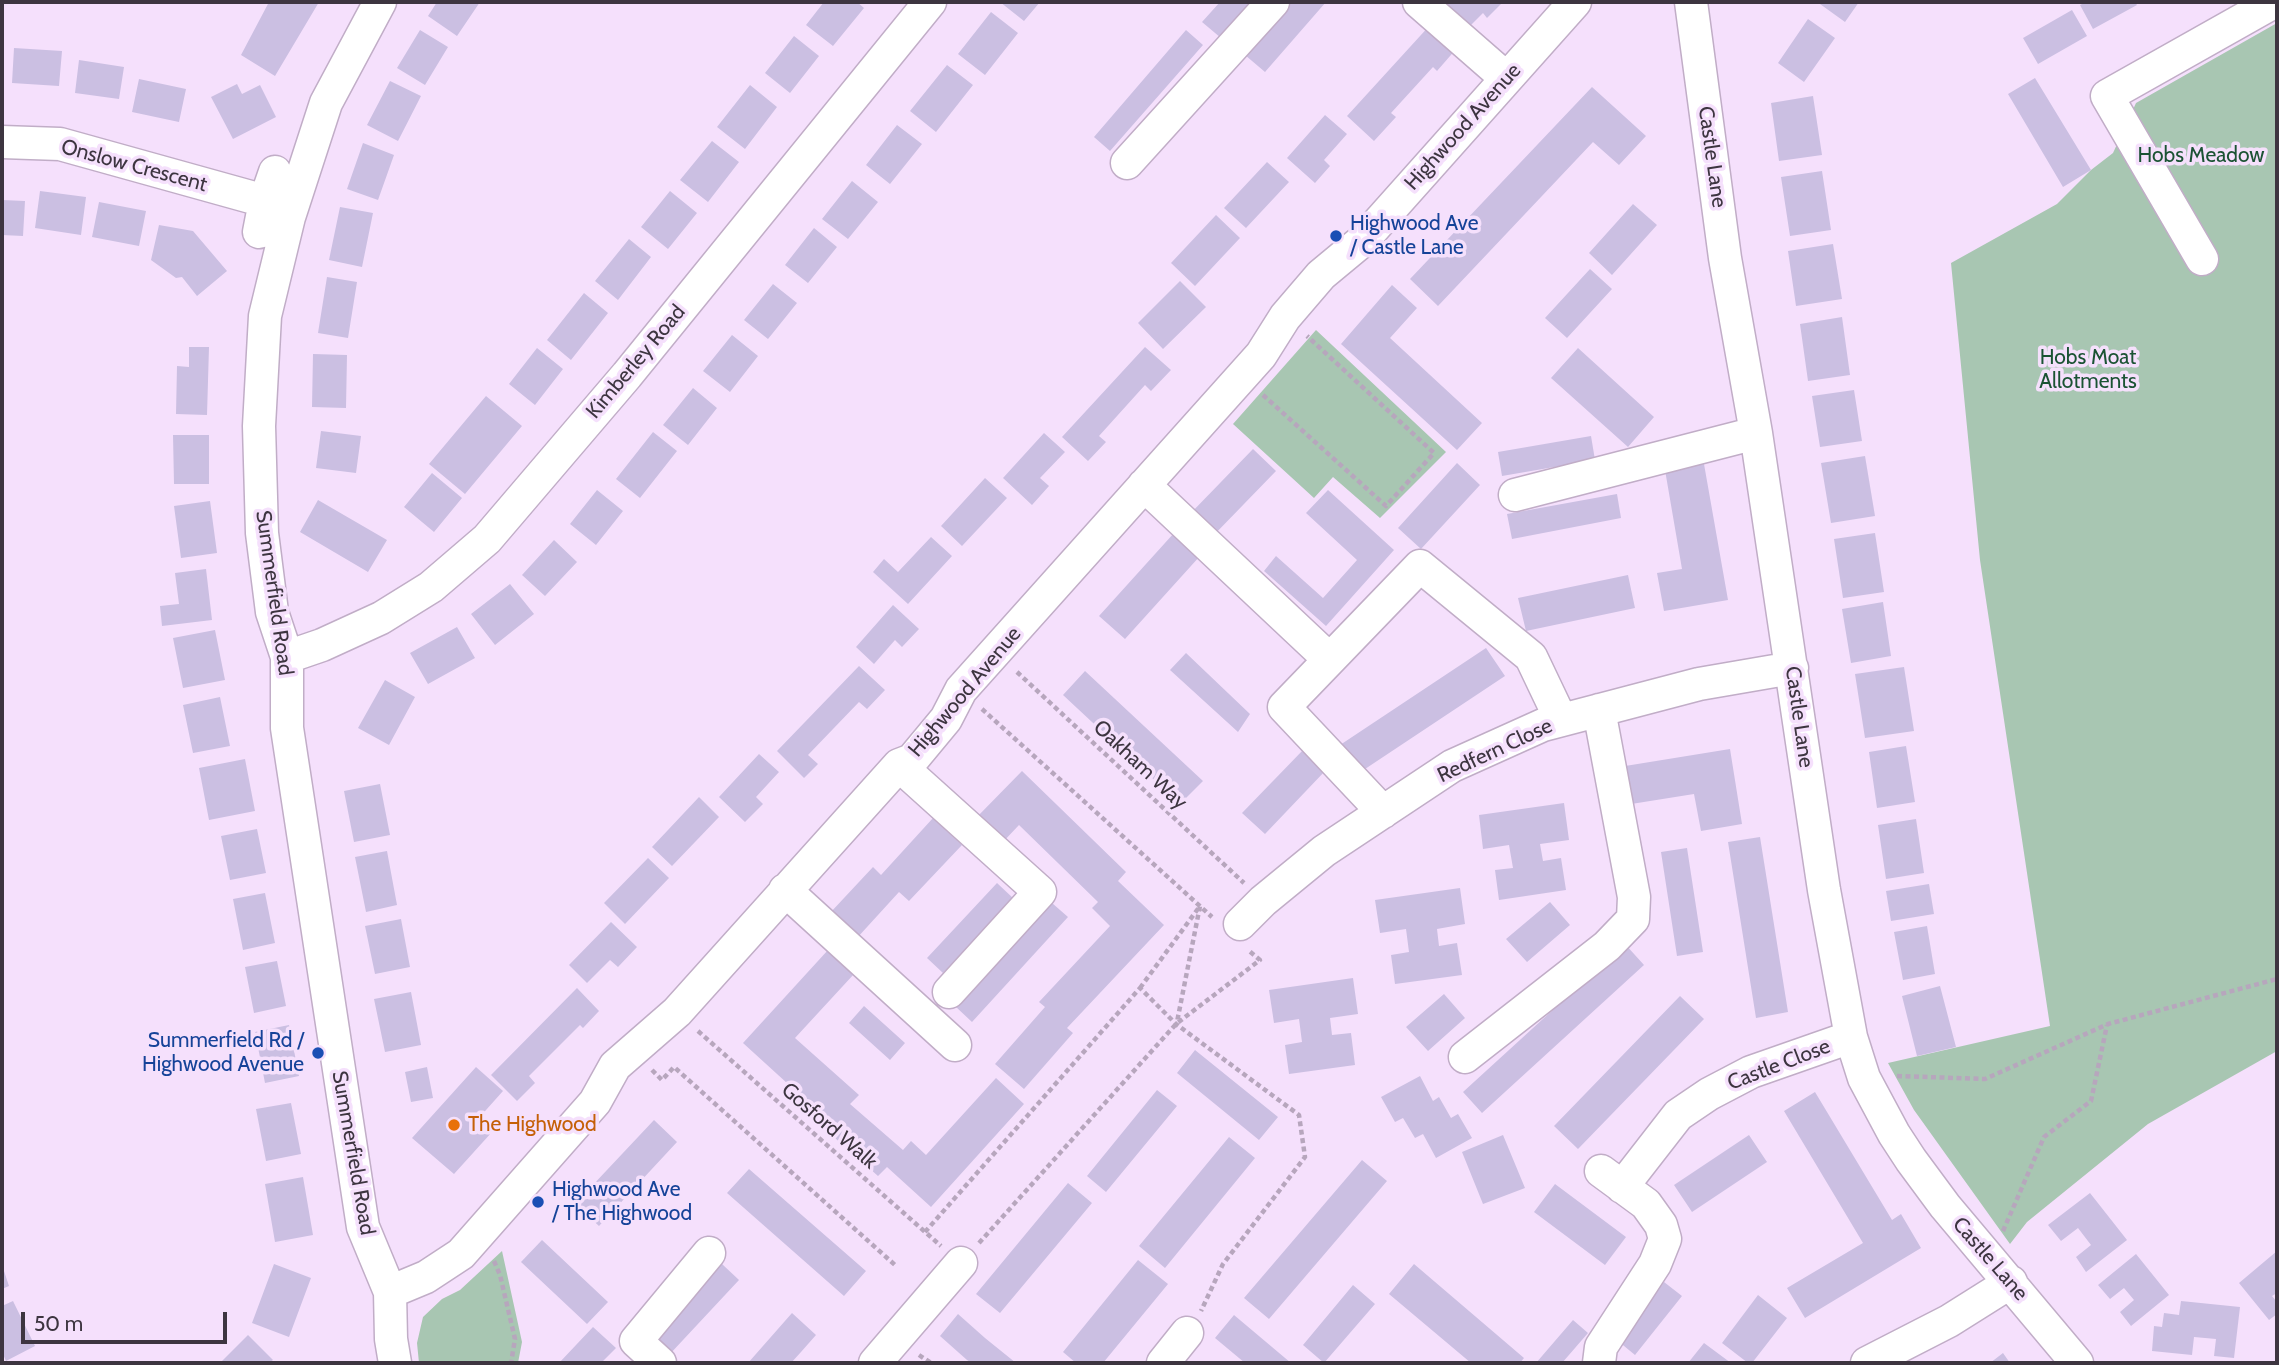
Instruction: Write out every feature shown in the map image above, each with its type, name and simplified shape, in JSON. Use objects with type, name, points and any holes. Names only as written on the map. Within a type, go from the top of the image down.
[{"type":"street","name":"Summerfield Road","points":[[380,2],[326,103],[289,217],[265,316],[259,426],[262,533],[272,612],[287,657],[287,728],[363,1227],[390,1292],[391,1339],[395,1363]]},
{"type":"street","name":"Kimberley Road","points":[[287,657],[322,645],[381,618],[431,587],[487,539],[626,374],[930,2]]},
{"type":"street","points":[[1127,163],[1273,2]]},
{"type":"street","points":[[1419,2],[1506,78]]},
{"type":"street","name":"Highwood Avenue","points":[[390,1292],[426,1277],[461,1254],[595,1102],[615,1066],[631,1049],[677,1012],[899,765],[912,760],[946,719],[961,690],[1261,355],[1285,317],[1321,275],[1362,241],[1575,2]]},
{"type":"street","name":"Castle Lane","points":[[1691,2],[1725,258],[1756,433],[1824,890],[1851,1037],[1864,1077],[1911,1160],[2077,1363]]},
{"type":"street","points":[[2202,259],[2107,96],[2274,2]]},
{"type":"street","name":"Onslow Crescent","points":[[2,142],[60,144],[270,187],[259,232]]},
{"type":"street","points":[[1515,495],[1756,433]]},
{"type":"street","points":[[1144,485],[1329,659]]},
{"type":"street","points":[[1383,812],[1284,707],[1420,566],[1531,657],[1561,720]]},
{"type":"street","name":"Redfern Close","points":[[1236,929],[1263,901],[1324,851],[1452,766],[1543,725],[1699,684],[1792,668]]},
{"type":"street","points":[[1465,1056],[1607,947],[1633,919],[1634,897],[1599,710]]},
{"type":"street","points":[[899,765],[1040,892],[948,992]]},
{"type":"street","points":[[785,890],[956,1045]]},
{"type":"street","name":"Castle Close","points":[[1599,1363],[1601,1347],[1655,1264],[1665,1239],[1661,1225],[1623,1187],[1678,1115],[1709,1094],[1751,1072],[1851,1037]]},
{"type":"street","points":[[660,1363],[636,1340],[709,1253]]},
{"type":"street","points":[[875,1363],[961,1264]]},
{"type":"street","points":[[1867,1363],[1949,1321],[2000,1271]]},
{"type":"street","points":[[1167,1362],[1188,1333]]},
{"type":"path","points":[[1242,376],[1386,506],[1434,453],[1285,317]]},
{"type":"path","name":"Oakham Way","points":[[996,652],[1263,901]]},
{"type":"path","points":[[961,690],[1200,906],[1236,929],[1259,960],[1176,1024],[961,1264]]},
{"type":"path","points":[[925,1231],[1140,988],[1200,906]]},
{"type":"path","points":[[1176,1024],[1200,906]]},
{"type":"path","points":[[1864,1077],[1985,1079],[2108,1024],[2277,979]]},
{"type":"path","points":[[1140,988],[1176,1024],[1299,1115],[1305,1157],[1223,1264],[1188,1333]]},
{"type":"path","name":"Gosford Walk","points":[[677,1012],[961,1264]]},
{"type":"path","points":[[2000,1271],[2022,1190],[2044,1137],[2091,1101],[2108,1024]]},
{"type":"path","points":[[631,1049],[662,1080],[674,1067],[895,1265]]},
{"type":"path","points":[[481,1231],[499,1275],[514,1339],[511,1363]]},
{"type":"green space","points":[[2277,23],[2277,1051],[2148,1124],[2027,1222],[2010,1244],[1914,1110],[1888,1063],[2050,1026],[1980,560],[1951,263],[2057,204],[2091,170],[2113,153],[2136,103]]},
{"type":"green space","points":[[1316,330],[1446,452],[1380,518],[1333,477],[1314,498],[1233,424]]},
{"type":"green space","points":[[502,1251],[522,1342],[518,1363],[419,1363],[417,1343],[423,1317],[442,1299],[460,1290]]},
{"type":"building","points":[[269,2],[319,2],[275,76],[241,55]]},
{"type":"building","points":[[437,2],[480,2],[457,36],[428,16]]},
{"type":"building","points":[[824,2],[857,2],[864,8],[833,46],[806,25]]},
{"type":"building","points":[[1000,2],[1040,2],[1024,21]]},
{"type":"building","points":[[1220,2],[1252,2],[1221,38],[1202,22]]},
{"type":"building","points":[[1291,2],[1326,2],[1265,72],[1245,55]]},
{"type":"building","points":[[1450,2],[1503,2],[1487,18],[1483,13],[1466,30],[1444,8]]},
{"type":"building","points":[[1859,2],[1845,22],[1820,4]]},
{"type":"building","points":[[2086,2],[2135,2],[2137,5],[2093,29],[2080,5]]},
{"type":"building","points":[[2072,10],[2087,36],[2038,64],[2023,38]]},
{"type":"building","points":[[991,12],[1018,33],[985,75],[958,54]]},
{"type":"building","points":[[1808,19],[1835,38],[1804,82],[1778,63]]},
{"type":"building","points":[[1431,24],[1457,48],[1437,71],[1433,67],[1391,113],[1396,117],[1374,141],[1347,116]]},
{"type":"building","points":[[420,30],[448,47],[425,85],[397,68]]},
{"type":"building","points":[[1186,30],[1203,45],[1110,151],[1094,137]]},
{"type":"building","points":[[794,36],[819,56],[790,93],[765,73]]},
{"type":"building","points":[[14,48],[62,51],[59,86],[12,83]]},
{"type":"building","points":[[79,60],[124,67],[119,99],[75,93]]},
{"type":"building","points":[[947,65],[973,85],[936,132],[910,111]]},
{"type":"building","points":[[2035,78],[2091,170],[2063,187],[2008,94]]},
{"type":"building","points":[[139,79],[186,89],[179,122],[132,112]]},
{"type":"building","points":[[390,81],[421,96],[398,141],[367,125]]},
{"type":"building","points":[[237,84],[242,94],[260,85],[276,117],[233,139],[211,97]]},
{"type":"building","points":[[750,85],[777,107],[745,149],[717,127]]},
{"type":"building","points":[[1592,87],[1646,136],[1619,165],[1593,142],[1438,306],[1410,279]]},
{"type":"building","points":[[1813,96],[1822,155],[1779,161],[1771,103]]},
{"type":"building","points":[[1325,115],[1347,134],[1324,160],[1330,166],[1315,183],[1287,158]]},
{"type":"building","points":[[897,125],[922,144],[890,184],[866,165]]},
{"type":"building","points":[[712,141],[739,162],[708,202],[680,180]]},
{"type":"building","points":[[363,143],[394,155],[378,200],[347,189]]},
{"type":"building","points":[[1267,162],[1289,182],[1246,228],[1224,208]]},
{"type":"building","points":[[1822,171],[1831,230],[1790,236],[1781,177]]},
{"type":"building","points":[[852,181],[878,202],[848,239],[822,219]]},
{"type":"building","points":[[40,191],[86,197],[81,235],[35,228]]},
{"type":"building","points":[[670,191],[697,213],[668,249],[641,227]]},
{"type":"building","points":[[2,200],[25,201],[23,236],[2,235]]},
{"type":"building","points":[[99,202],[146,211],[139,246],[92,237]]},
{"type":"building","points":[[1633,204],[1657,225],[1612,275],[1589,253]]},
{"type":"building","points":[[340,207],[373,213],[362,267],[329,260]]},
{"type":"building","points":[[1216,215],[1240,238],[1195,286],[1171,263]]},
{"type":"building","points":[[159,225],[193,231],[227,271],[197,296],[182,277],[176,278],[151,260]]},
{"type":"building","points":[[814,228],[837,247],[808,283],[785,265]]},
{"type":"building","points":[[629,239],[651,257],[618,300],[595,281]]},
{"type":"building","points":[[1833,244],[1842,299],[1796,306],[1788,251]]},
{"type":"building","points":[[1590,269],[1612,289],[1567,338],[1545,318]]},
{"type":"building","points":[[327,277],[357,282],[348,338],[318,333]]},
{"type":"building","points":[[1180,281],[1206,307],[1163,349],[1138,323]]},
{"type":"building","points":[[773,284],[797,303],[768,339],[744,320]]},
{"type":"building","points":[[1392,285],[1417,308],[1390,338],[1482,423],[1457,450],[1341,344]]},
{"type":"building","points":[[584,293],[608,313],[571,360],[547,340]]},
{"type":"building","points":[[1842,317],[1850,375],[1808,381],[1800,324]]},
{"type":"building","points":[[732,335],[758,356],[730,392],[703,371]]},
{"type":"building","points":[[189,347],[209,347],[207,415],[176,414],[177,366],[189,367]]},
{"type":"building","points":[[1145,347],[1171,370],[1151,391],[1145,385],[1099,436],[1106,442],[1088,461],[1062,437]]},
{"type":"building","points":[[537,348],[563,369],[535,405],[509,384]]},
{"type":"building","points":[[1578,348],[1654,417],[1628,447],[1551,378]]},
{"type":"building","points":[[313,354],[347,355],[346,408],[312,407]]},
{"type":"building","points":[[693,388],[717,408],[688,445],[663,425]]},
{"type":"building","points":[[1854,390],[1862,441],[1820,447],[1812,396]]},
{"type":"building","points":[[486,396],[522,426],[465,494],[429,464]]},
{"type":"building","points":[[321,431],[361,436],[356,473],[316,468]]},
{"type":"building","points":[[653,432],[677,451],[640,498],[616,479]]},
{"type":"building","points":[[1044,433],[1065,452],[1040,478],[1049,486],[1032,505],[1003,478]]},
{"type":"building","points":[[173,435],[209,435],[209,484],[174,484]]},
{"type":"building","points":[[1591,436],[1595,460],[1502,476],[1498,452]]},
{"type":"building","points":[[1253,449],[1276,471],[1211,538],[1188,516]]},
{"type":"building","points":[[1865,456],[1875,516],[1831,523],[1821,463]]},
{"type":"building","points":[[1457,463],[1480,485],[1421,549],[1398,528]]},
{"type":"building","points":[[1704,464],[1728,600],[1664,611],[1657,573],[1682,569],[1665,470]]},
{"type":"building","points":[[432,473],[462,498],[434,532],[404,507]]},
{"type":"building","points":[[985,478],[1007,498],[962,546],[941,526]]},
{"type":"building","points":[[597,490],[623,511],[596,545],[570,524]]},
{"type":"building","points":[[1328,490],[1394,550],[1326,626],[1264,571],[1276,556],[1323,598],[1357,560],[1306,513]]},
{"type":"building","points":[[1617,494],[1621,518],[1512,539],[1507,514]]},
{"type":"building","points":[[318,500],[387,540],[368,572],[300,532]]},
{"type":"building","points":[[210,501],[217,553],[181,558],[174,506]]},
{"type":"building","points":[[1174,533],[1200,556],[1125,639],[1099,616]]},
{"type":"building","points":[[1875,533],[1884,592],[1843,598],[1834,539]]},
{"type":"building","points":[[931,537],[952,556],[908,604],[873,572],[884,559],[898,572]]},
{"type":"building","points":[[554,540],[577,562],[545,596],[522,575]]},
{"type":"building","points":[[206,569],[212,620],[162,626],[160,606],[179,604],[175,573]]},
{"type":"building","points":[[1628,575],[1635,608],[1526,631],[1518,598]]},
{"type":"building","points":[[510,584],[534,614],[495,645],[471,614]]},
{"type":"building","points":[[1883,602],[1891,656],[1851,663],[1842,609]]},
{"type":"building","points":[[893,605],[919,629],[902,647],[895,640],[874,664],[856,647]]},
{"type":"building","points":[[457,627],[475,658],[428,684],[410,653]]},
{"type":"building","points":[[215,630],[225,680],[183,688],[173,638]]},
{"type":"building","points":[[1486,648],[1505,676],[1356,775],[1337,747]]},
{"type":"building","points":[[1186,653],[1250,714],[1238,732],[1170,670]]},
{"type":"building","points":[[859,666],[885,690],[867,709],[859,702],[808,755],[818,764],[804,778],[777,751]]},
{"type":"building","points":[[1904,667],[1914,731],[1865,738],[1855,674]]},
{"type":"building","points":[[1085,671],[1203,781],[1180,804],[1063,695]]},
{"type":"building","points":[[385,680],[415,697],[389,745],[358,728]]},
{"type":"building","points":[[220,697],[230,746],[193,753],[183,705]]},
{"type":"building","points":[[1906,746],[1915,802],[1877,808],[1869,752]]},
{"type":"building","points":[[1304,749],[1326,770],[1265,834],[1242,813]]},
{"type":"building","points":[[1730,749],[1742,824],[1701,831],[1694,794],[1625,805],[1619,767]]},
{"type":"building","points":[[759,754],[779,772],[756,797],[763,804],[745,822],[719,797]]},
{"type":"building","points":[[245,759],[255,811],[209,820],[199,768]]},
{"type":"building","points":[[1022,771],[1126,872],[1118,881],[1164,925],[1067,1028],[1073,1033],[1024,1089],[995,1064],[1045,1007],[1039,1002],[1110,926],[1092,908],[1098,902],[1019,825],[1002,843],[976,818]]},
{"type":"building","points":[[380,784],[390,835],[354,842],[344,791]]},
{"type":"building","points":[[699,797],[719,817],[672,866],[652,847]]},
{"type":"building","points":[[1564,803],[1569,840],[1540,844],[1543,861],[1561,858],[1566,890],[1499,900],[1495,870],[1513,868],[1509,845],[1483,849],[1479,815]]},
{"type":"building","points":[[933,818],[962,845],[909,901],[899,892],[857,938],[830,913],[873,867],[881,875]]},
{"type":"building","points":[[1916,819],[1924,873],[1886,879],[1878,825]]},
{"type":"building","points":[[257,829],[266,873],[230,880],[221,836]]},
{"type":"building","points":[[1760,837],[1788,1012],[1756,1018],[1728,842]]},
{"type":"building","points":[[1687,848],[1703,952],[1677,956],[1661,852]]},
{"type":"building","points":[[387,851],[397,905],[366,912],[355,857]]},
{"type":"building","points":[[648,858],[669,878],[625,924],[604,903]]},
{"type":"building","points":[[997,883],[1014,899],[943,973],[927,958]]},
{"type":"building","points":[[1929,884],[1934,914],[1891,921],[1886,891]]},
{"type":"building","points":[[1460,888],[1465,924],[1437,929],[1439,946],[1457,943],[1462,975],[1395,984],[1391,955],[1409,952],[1406,929],[1380,933],[1375,900]]},
{"type":"building","points":[[265,893],[275,943],[243,950],[233,899]]},
{"type":"building","points":[[1550,902],[1570,925],[1527,962],[1506,939]]},
{"type":"building","points":[[1052,903],[1068,917],[972,1022],[956,1007]]},
{"type":"building","points":[[401,919],[410,967],[375,974],[365,926]]},
{"type":"building","points":[[611,922],[637,947],[618,967],[610,960],[587,983],[569,965]]},
{"type":"building","points":[[1927,926],[1935,974],[1903,980],[1894,932]]},
{"type":"building","points":[[1625,944],[1644,965],[1482,1113],[1463,1092]]},
{"type":"building","points":[[828,950],[854,974],[795,1038],[859,1095],[850,1104],[903,1150],[911,1141],[926,1155],[996,1078],[1024,1104],[931,1207],[887,1167],[878,1176],[827,1131],[833,1125],[743,1043]]},
{"type":"building","points":[[277,961],[286,1006],[254,1013],[245,967]]},
{"type":"building","points":[[1353,978],[1358,1014],[1330,1018],[1332,1035],[1351,1033],[1355,1065],[1289,1074],[1285,1045],[1302,1042],[1299,1019],[1274,1023],[1269,990]]},
{"type":"building","points":[[1940,986],[1956,1047],[1917,1056],[1902,996]]},
{"type":"building","points":[[577,988],[599,1011],[583,1028],[580,1025],[529,1076],[535,1083],[517,1101],[491,1075]]},
{"type":"building","points":[[411,992],[421,1045],[385,1052],[374,999]]},
{"type":"building","points":[[1444,994],[1465,1018],[1428,1051],[1406,1027]]},
{"type":"building","points":[[1680,996],[1704,1019],[1578,1149],[1554,1126]]},
{"type":"building","points":[[864,1006],[905,1043],[890,1060],[849,1023]]},
{"type":"building","points":[[289,1025],[299,1076],[265,1083],[255,1032]]},
{"type":"building","points":[[1195,1050],[1278,1117],[1259,1140],[1177,1073]]},
{"type":"building","points":[[427,1067],[433,1098],[411,1102],[405,1072]]},
{"type":"building","name":"The Highwood","points":[[476,1067],[503,1091],[478,1119],[492,1132],[454,1174],[412,1138]]},
{"type":"building","points":[[1420,1076],[1433,1101],[1439,1097],[1451,1118],[1458,1114],[1472,1138],[1436,1158],[1423,1134],[1415,1138],[1403,1118],[1395,1122],[1381,1097]]},
{"type":"building","points":[[1157,1090],[1177,1106],[1106,1192],[1087,1176]]},
{"type":"building","points":[[1815,1092],[1892,1220],[1901,1214],[1921,1248],[1805,1318],[1787,1288],[1863,1243],[1784,1111]]},
{"type":"building","points":[[291,1103],[301,1154],[266,1161],[256,1109]]},
{"type":"building","points":[[654,1120],[677,1142],[599,1226],[575,1204]]},
{"type":"building","points":[[1503,1135],[1525,1188],[1483,1204],[1462,1152]]},
{"type":"building","points":[[1749,1135],[1767,1162],[1692,1212],[1674,1185]]},
{"type":"building","points":[[1229,1137],[1255,1158],[1165,1268],[1139,1246]]},
{"type":"building","points":[[1362,1160],[1387,1181],[1269,1319],[1244,1298]]},
{"type":"building","points":[[749,1169],[866,1271],[844,1296],[727,1193]]},
{"type":"building","points":[[303,1177],[313,1235],[275,1242],[265,1184]]},
{"type":"building","points":[[1068,1183],[1092,1203],[1000,1313],[976,1294]]},
{"type":"building","points":[[1555,1184],[1626,1237],[1605,1265],[1534,1212]]},
{"type":"building","points":[[2090,1193],[2127,1240],[2086,1272],[2076,1257],[2091,1245],[2078,1228],[2061,1241],[2048,1225]]},
{"type":"building","points":[[542,1240],[608,1302],[587,1324],[521,1262]]},
{"type":"building","points":[[2277,1251],[2277,1293],[2272,1296],[2277,1302],[2277,1314],[2269,1320],[2239,1283]]},
{"type":"building","points":[[2136,1254],[2169,1295],[2131,1326],[2120,1312],[2134,1300],[2124,1288],[2110,1299],[2098,1285]]},
{"type":"building","points":[[1138,1260],[1168,1284],[1103,1363],[1076,1363],[1063,1352]]},
{"type":"building","points":[[274,1264],[311,1278],[289,1337],[252,1323]]},
{"type":"building","points":[[722,1264],[739,1280],[669,1355],[652,1339]]},
{"type":"building","points":[[1414,1264],[1524,1358],[1520,1363],[1471,1363],[1389,1294]]},
{"type":"building","points":[[2,1265],[9,1286],[2,1289]]},
{"type":"building","points":[[1664,1282],[1682,1296],[1635,1355],[1618,1341]]},
{"type":"building","points":[[1353,1285],[1375,1304],[1324,1363],[1303,1345]]},
{"type":"building","points":[[1758,1295],[1787,1318],[1752,1363],[1748,1363],[1722,1343]]},
{"type":"building","points":[[13,1301],[35,1346],[6,1361],[2,1352],[2,1306]]},
{"type":"building","points":[[2181,1301],[2240,1307],[2234,1358],[2214,1356],[2216,1339],[2194,1337],[2192,1355],[2152,1351],[2154,1326],[2162,1327],[2164,1313],[2179,1315]]},
{"type":"building","points":[[792,1313],[816,1335],[791,1363],[748,1363]]},
{"type":"building","points":[[958,1314],[1016,1363],[972,1363],[967,1360],[940,1336]]},
{"type":"building","points":[[1234,1315],[1291,1363],[1245,1363],[1215,1338]]},
{"type":"building","points":[[1573,1320],[1588,1333],[1562,1363],[1536,1363]]},
{"type":"building","points":[[593,1327],[616,1348],[601,1363],[559,1363]]},
{"type":"building","points":[[248,1335],[273,1360],[269,1363],[220,1363]]},
{"type":"building","points":[[1704,1343],[1731,1363],[1688,1363]]},
{"type":"building","points":[[2003,1353],[2010,1363],[1990,1363]]},
{"type":"place","name":"Highwood Ave / Castle Lane","points":[[1336,236]]},
{"type":"place","name":"Summerfield Rd / Highwood Avenue","points":[[318,1053]]},
{"type":"place","name":"The Highwood","points":[[454,1125]]},
{"type":"place","name":"Highwood Ave / The Highwood","points":[[538,1202]]},
{"type":"park label","name":"Hobs Meadow","points":[[2201,156]]},
{"type":"park label","name":"Hobs Moat Allotments","points":[[2088,370]]}]
